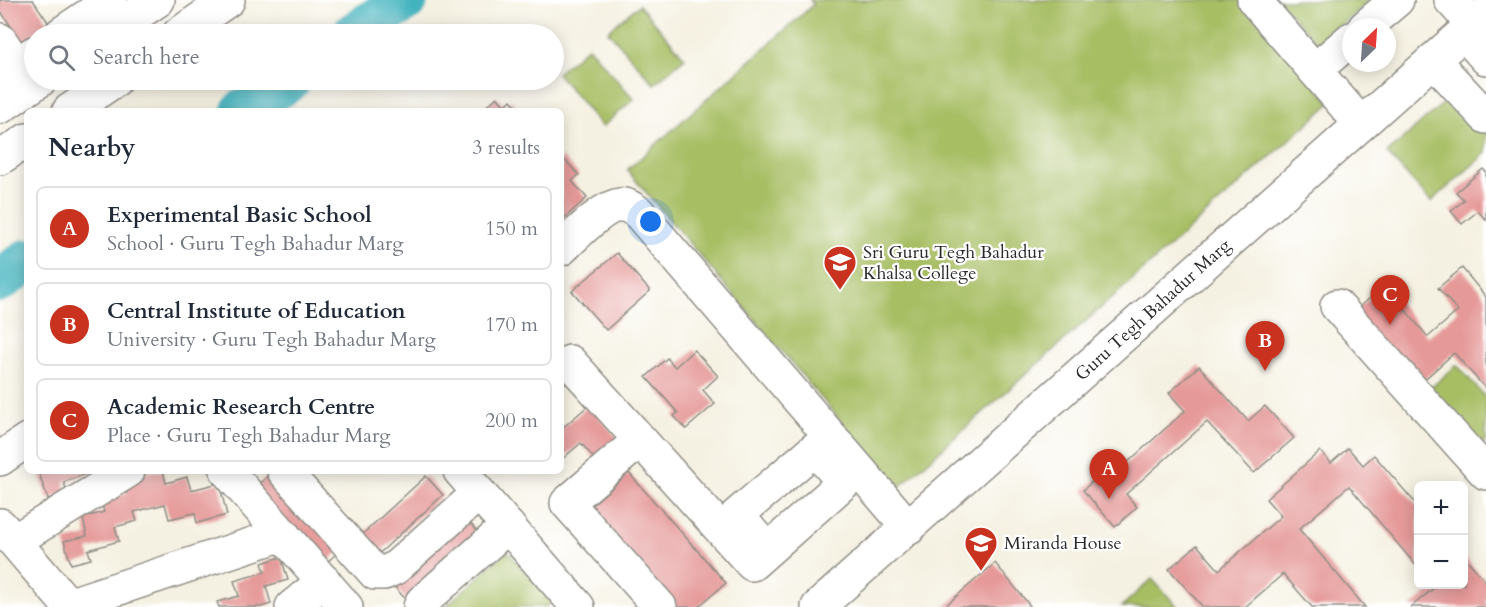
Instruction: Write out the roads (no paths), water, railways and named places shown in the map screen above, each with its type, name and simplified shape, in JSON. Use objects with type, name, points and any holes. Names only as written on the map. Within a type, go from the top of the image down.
[{"type":"street","points":[[76,24],[111,0]]},
{"type":"street","points":[[122,24],[158,0]]},
{"type":"street","points":[[193,24],[228,0]]},
{"type":"street","points":[[1254,0],[1361,124]]},
{"type":"street","points":[[1376,18],[1397,0]]},
{"type":"street","points":[[1451,0],[1474,24],[1486,58]]},
{"type":"street","name":"Guru Tegh Bahadur Marg","points":[[832,603],[909,528],[1474,24]]},
{"type":"street","points":[[1315,70],[1342,47]]},
{"type":"street","points":[[1433,60],[1486,117]]},
{"type":"street","points":[[0,107],[18,63]]},
{"type":"street","points":[[73,108],[100,90]]},
{"type":"street","points":[[0,158],[24,142]]},
{"type":"street","points":[[564,246],[613,206],[625,205],[638,212],[851,477]]},
{"type":"street","points":[[1337,306],[1486,473]]},
{"type":"street","points":[[570,362],[752,564],[851,477]]},
{"type":"street","points":[[640,440],[567,503],[660,607]]},
{"type":"street","points":[[0,459],[24,442]]},
{"type":"street","points":[[767,550],[737,515],[815,449],[909,528]]},
{"type":"street","points":[[122,474],[7,533],[69,606],[283,534]]},
{"type":"street","points":[[230,474],[337,596]]},
{"type":"street","points":[[287,474],[375,573]]},
{"type":"street","points":[[292,607],[337,596],[375,573],[384,573],[395,568],[469,482],[508,526],[568,603]]},
{"type":"street","points":[[420,607],[422,602],[508,526]]},
{"type":"waterway","points":[[369,24],[406,0]]},
{"type":"waterway","points":[[247,108],[274,90]]},
{"type":"waterway","points":[[0,280],[24,263]]},
{"type":"place","name":"Sri Guru Tegh Bahadur Khalsa College","points":[[840,291]]},
{"type":"place","name":"Academic Research Centre","points":[[1390,325]]},
{"type":"place","name":"Central Institute of Education","points":[[1265,371]]},
{"type":"place","name":"Experimental Basic School","points":[[1109,499]]},
{"type":"place","name":"Miranda House","points":[[981,572]]}]
